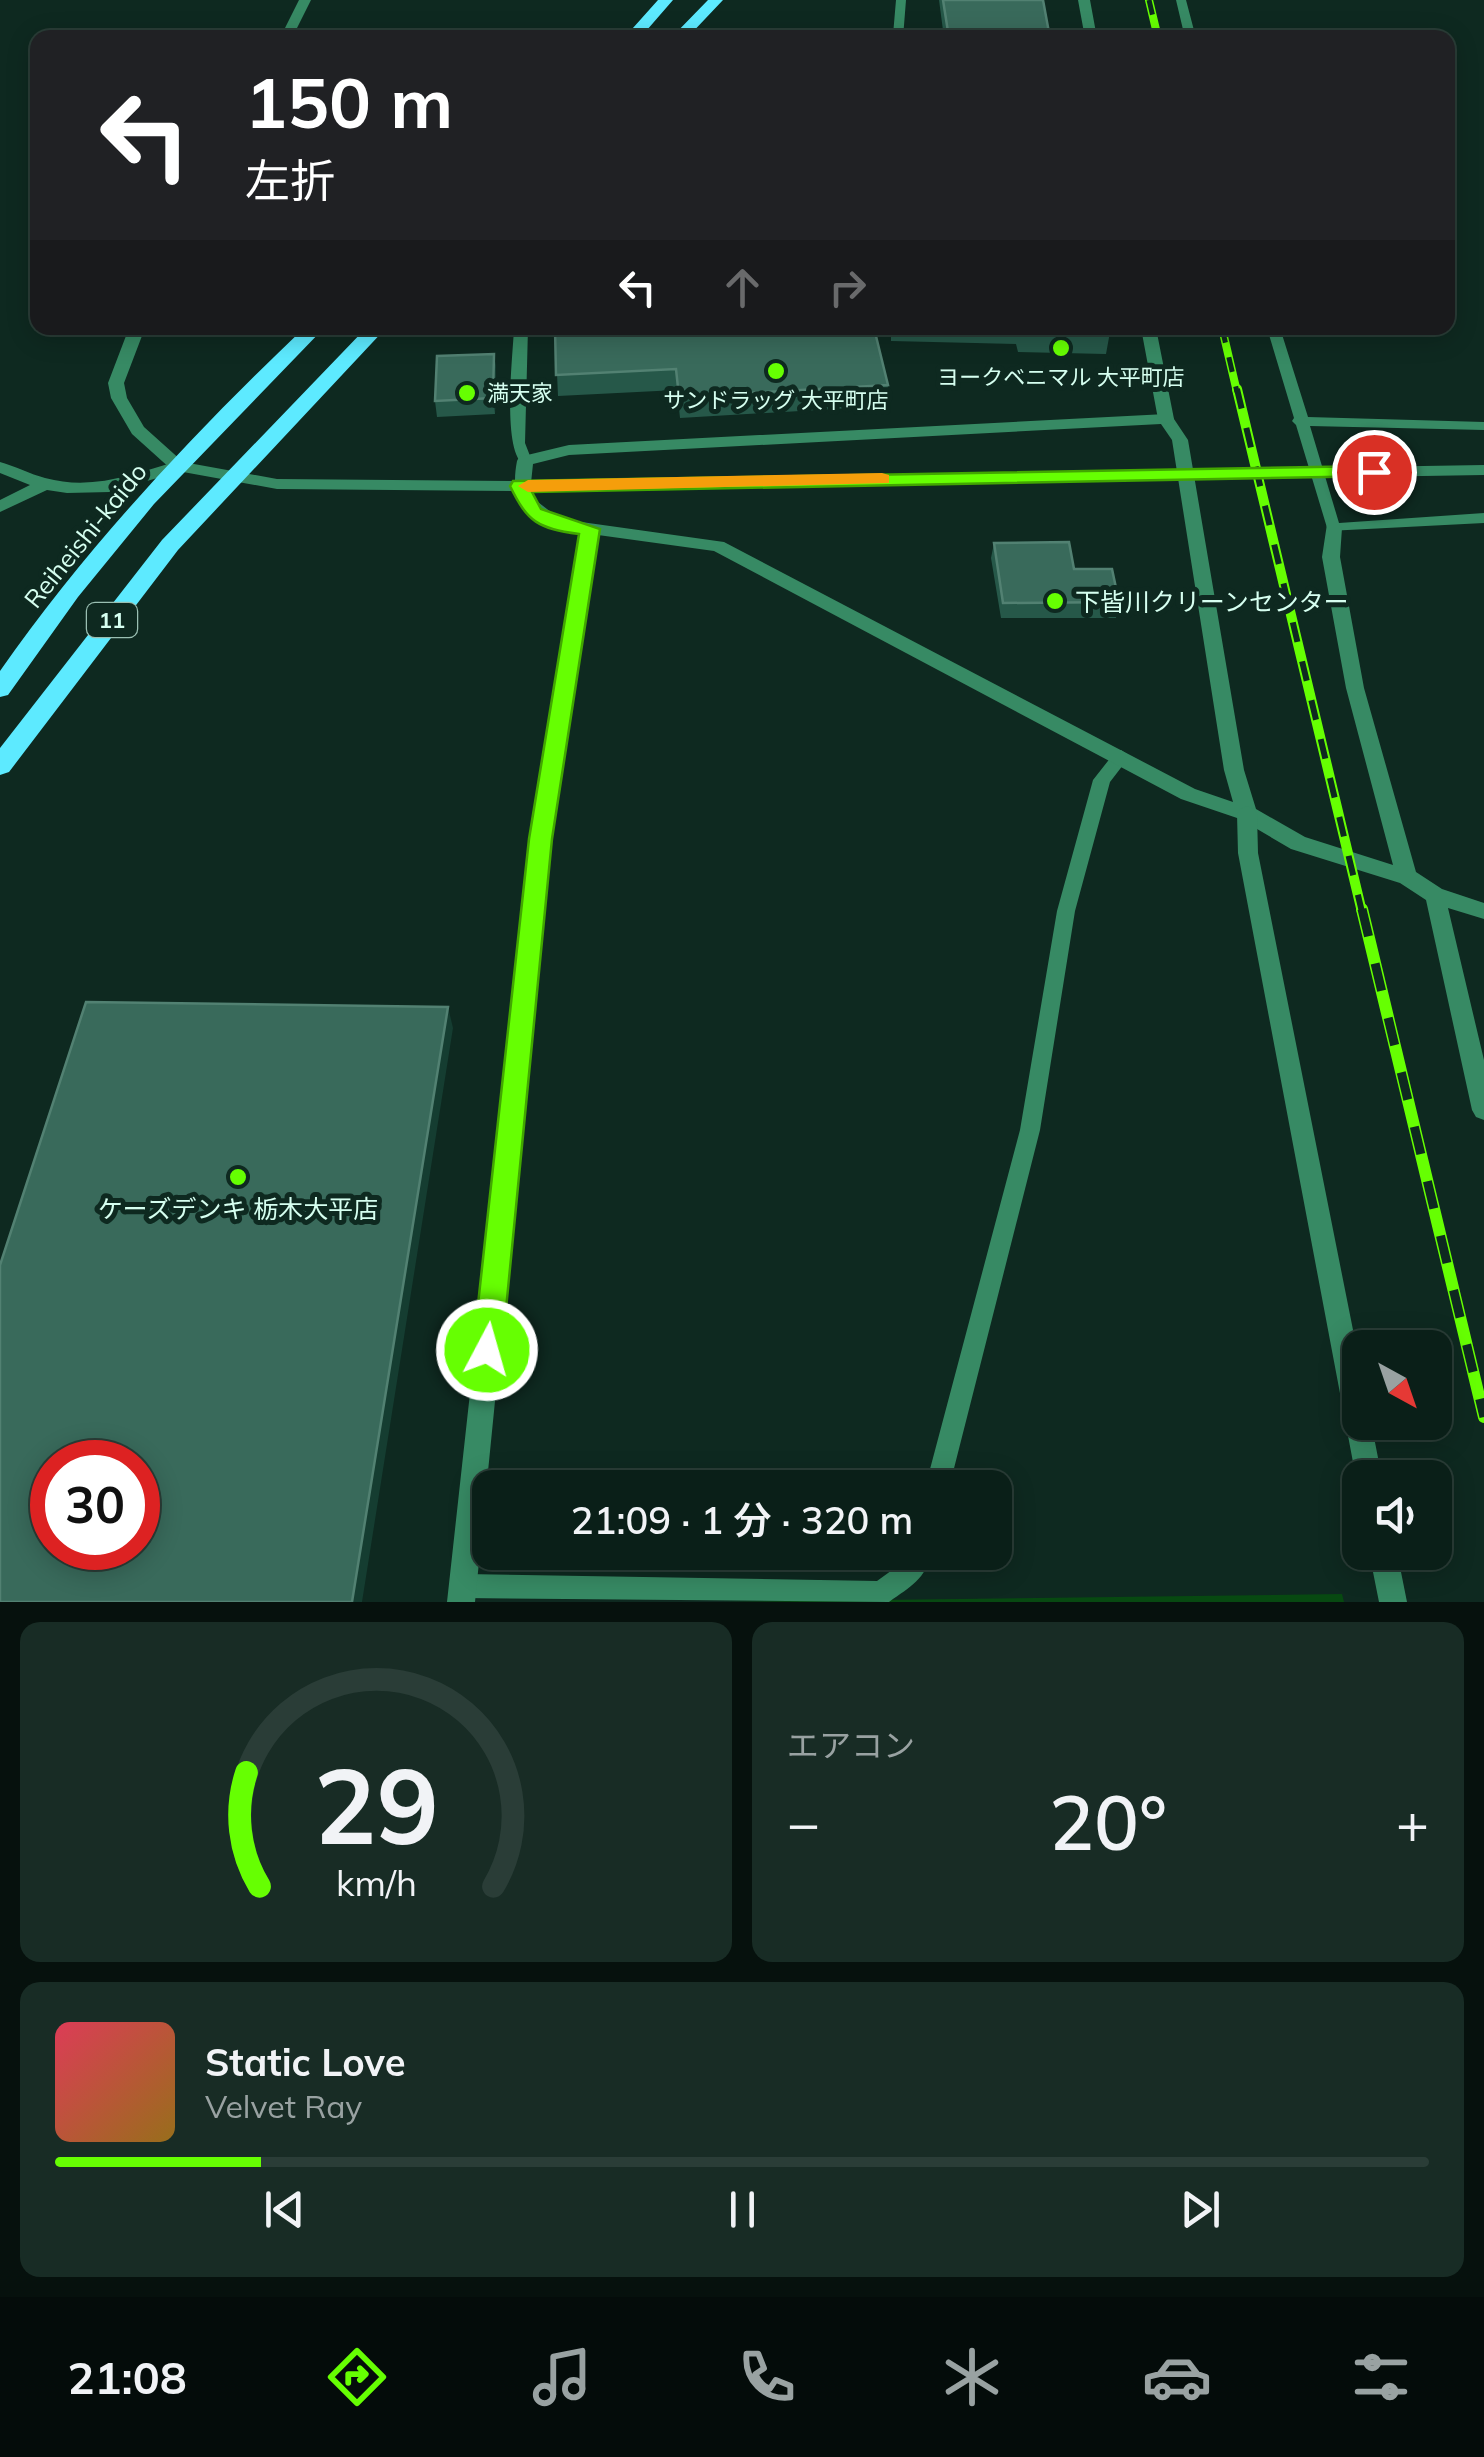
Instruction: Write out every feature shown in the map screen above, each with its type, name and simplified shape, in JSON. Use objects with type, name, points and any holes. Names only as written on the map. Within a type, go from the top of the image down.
[{"type":"main road","points":[[638,30],[666,0]]},
{"type":"main road","points":[[686,30],[716,0]]},
{"type":"main road","name":"11","points":[[178,466],[307,335]]},
{"type":"main road","name":"11","points":[[0,766],[170,545],[369,335]]},
{"type":"main road","name":"Reiheishi-kaido","points":[[0,689],[113,537],[178,466]]},
{"type":"street","points":[[290,30],[305,0]]},
{"type":"street","points":[[1084,0],[1090,30]]},
{"type":"street","name":"Reiheishi-kaido","points":[[134,335],[116,383],[119,398],[138,430],[178,466],[230,479],[329,486],[520,486],[1484,470]]},
{"type":"street","points":[[1149,335],[1166,419],[1180,440],[1234,770],[1248,814],[1248,854],[1366,1460]]},
{"type":"street","points":[[1166,419],[569,450],[525,461],[520,486],[533,513],[556,524],[718,546],[1188,794],[1248,814],[1298,843],[1407,877],[1435,895],[1484,911]]},
{"type":"street","points":[[0,466],[40,487],[92,490],[134,484],[178,466]]},
{"type":"street","points":[[0,507],[40,487]]},
{"type":"street","points":[[1333,528],[1330,556],[1355,688],[1407,877]]},
{"type":"street","points":[[462,1594],[540,839],[590,529]]},
{"type":"street","points":[[1435,895],[1484,1110]]},
{"type":"street","points":[[1387,1570],[1393,1602]]},
{"type":"lane","points":[[896,30],[901,0]]},
{"type":"lane","points":[[1181,0],[1189,30]]},
{"type":"lane","points":[[521,335],[518,443],[525,461]]},
{"type":"lane","points":[[1274,335],[1299,421],[1315,454],[1333,528],[1484,518]]},
{"type":"lane","points":[[1299,421],[1484,426]]},
{"type":"lane","points":[[942,1470],[1030,1130],[1066,911],[1102,780],[1120,756]]},
{"type":"lane","points":[[462,1594],[880,1592],[912,1570]]},
{"type":"shaded area","points":[[1342,1594],[1344,1602],[720,1602]]},
{"type":"building","points":[[943,0],[1043,0],[1049,30],[948,30]]},
{"type":"building","name":"サンドラッグ 大平町店","points":[[555,335],[876,335],[888,385],[679,397],[676,369],[556,375]]},
{"type":"building","name":"満天家","points":[[494,354],[493,398],[435,401],[437,356]]},
{"type":"building","name":"下皆川クリーンセンター","points":[[1069,542],[1074,569],[1112,569],[1119,602],[1003,603],[994,543]]},
{"type":"building","name":"ケーズデンキ 栃木大平店","points":[[86,1002],[448,1007],[352,1602],[0,1602],[0,1265]]},
{"type":"railway","points":[[1149,0],[1156,30]]},
{"type":"railway","points":[[1224,335],[1237,392]]},
{"type":"railway","points":[[1237,389],[1362,912]]},
{"type":"railway","points":[[1362,909],[1484,1417]]},
{"type":"slow traffic","points":[[528,486],[882,479]]},
{"type":"place","name":"ヨークベニマル 大平町店","points":[[1061,348]]},
{"type":"place","name":"サンドラッグ 大平町店","points":[[776,371]]},
{"type":"place","name":"満天家","points":[[467,393]]},
{"type":"place","name":"下皆川クリーンセンター","points":[[1055,601]]},
{"type":"place","name":"ケーズデンキ 栃木大平店","points":[[238,1177]]},
{"type":"route","points":[[487,1350],[540,839],[590,529],[556,524],[533,513],[520,486],[1374,472]]}]
